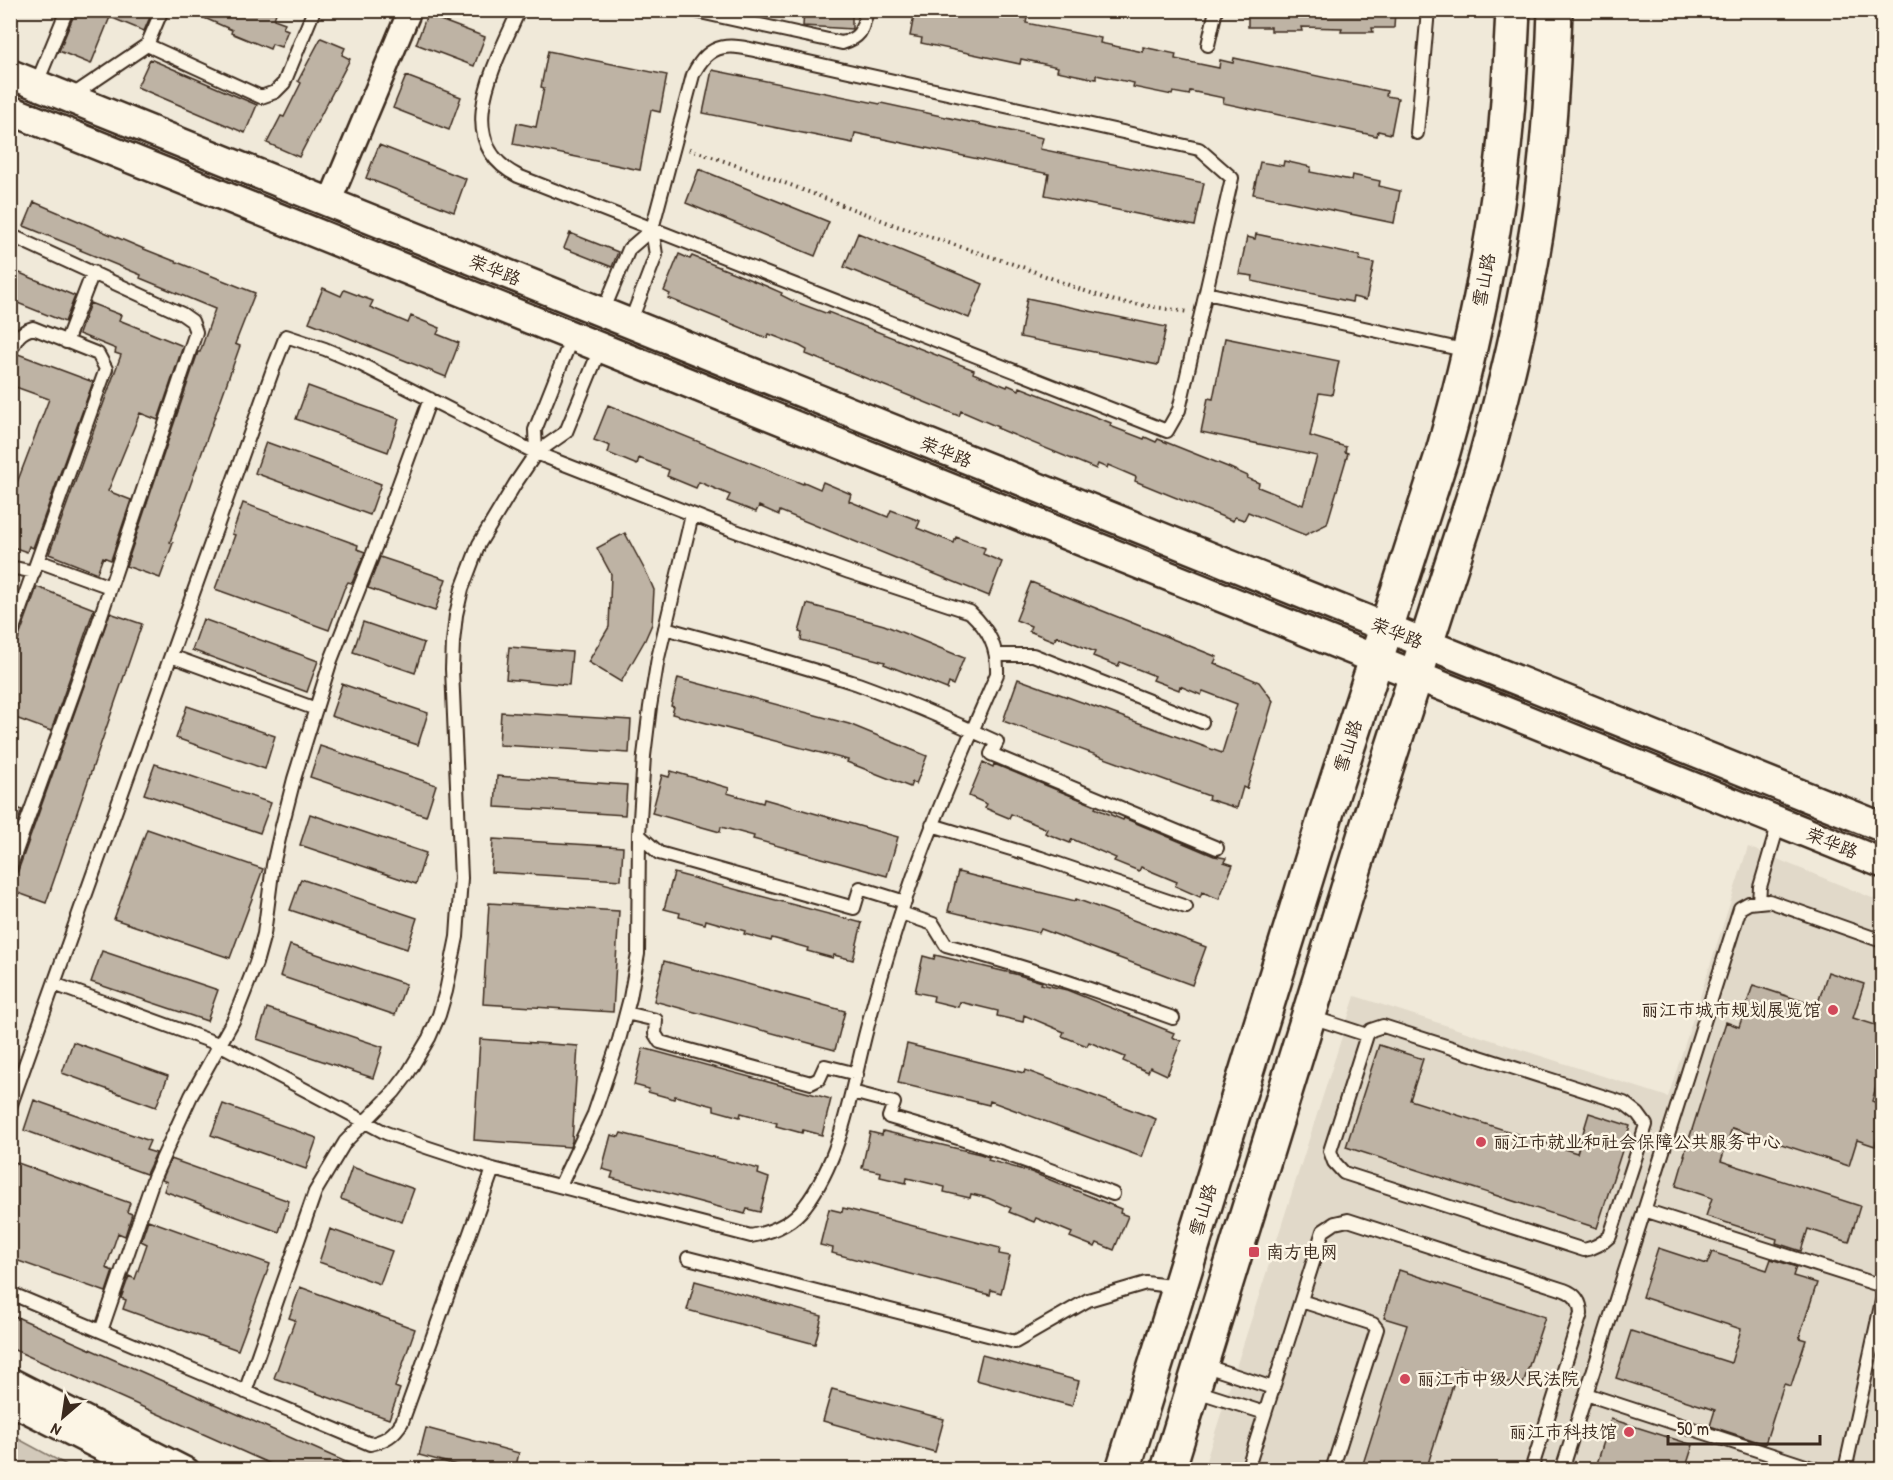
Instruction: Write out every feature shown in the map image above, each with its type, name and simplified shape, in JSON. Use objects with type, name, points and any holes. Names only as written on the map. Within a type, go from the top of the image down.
[{"type":"main road","name":"雪山路","points":[[1123,1470],[1324,822],[1443,452],[1470,352],[1499,195],[1513,10]]},
{"type":"main road","points":[[1168,1470],[1308,1016],[1484,464],[1498,413],[1523,308],[1541,201],[1555,10]]},
{"type":"street","points":[[329,203],[410,10]]},
{"type":"street","name":"荣华路","points":[[10,74],[1882,827]]},
{"type":"street","name":"荣华路","points":[[13,118],[572,337],[1882,863]]},
{"type":"street","points":[[10,1379],[188,1470]]},
{"type":"street","points":[[10,1403],[142,1470]]},
{"type":"lane","points":[[36,85],[67,10]]},
{"type":"lane","points":[[69,98],[147,45],[162,10]]},
{"type":"lane","points":[[147,45],[261,97],[275,92],[284,83],[314,10]]},
{"type":"lane","points":[[519,10],[487,84],[482,109],[483,131],[489,150],[501,165],[518,176],[652,228],[1167,431],[1179,410],[1232,178],[1199,148],[777,55],[725,46],[709,53],[697,66],[693,75],[652,228],[656,255],[629,324]]},
{"type":"lane","points":[[690,10],[842,44],[853,40],[862,30],[867,10]]},
{"type":"lane","points":[[1208,45],[1216,10]]},
{"type":"lane","points":[[1416,134],[1428,10]]},
{"type":"lane","points":[[602,314],[629,249],[652,228]]},
{"type":"lane","points":[[10,235],[188,317],[196,332],[110,587],[10,868]]},
{"type":"lane","points":[[66,342],[93,272]]},
{"type":"lane","points":[[1206,293],[1470,352]]},
{"type":"lane","points":[[10,352],[17,336],[33,328],[98,354],[106,369],[10,637]]},
{"type":"lane","points":[[10,1107],[272,372],[286,336],[358,363],[536,453],[692,515],[849,572],[970,612],[988,633],[996,655],[997,674],[932,825],[903,908],[880,983],[846,1117],[827,1168],[805,1207],[788,1222],[764,1233],[751,1236],[493,1169],[386,1133],[221,1045],[54,984]]},
{"type":"lane","points":[[536,453],[535,430],[572,337]]},
{"type":"lane","points":[[245,1392],[315,1192],[345,1142],[394,1092],[418,1057],[439,1015],[457,937],[460,878],[452,669],[456,615],[466,578],[479,544],[514,484],[536,453],[566,432],[600,349]]},
{"type":"lane","points":[[101,1331],[154,1177],[191,1096],[221,1045],[245,993],[264,934],[273,865],[281,830],[331,660],[430,399]]},
{"type":"lane","points":[[560,1186],[594,1114],[608,1077],[626,1013],[638,954],[639,835],[650,706],[665,628],[692,515]]},
{"type":"lane","points":[[10,567],[36,566],[110,587]]},
{"type":"lane","points":[[665,628],[860,685],[936,715],[997,742],[991,754],[1217,848]]},
{"type":"lane","points":[[996,655],[1033,655],[1202,722]]},
{"type":"lane","points":[[171,656],[316,709]]},
{"type":"lane","points":[[1759,901],[1760,887],[1779,822]]},
{"type":"lane","points":[[932,825],[1041,858],[1186,908]]},
{"type":"lane","points":[[639,835],[659,852],[854,908],[860,888],[933,924],[946,945],[1039,972],[1173,1018]]},
{"type":"lane","points":[[1562,1470],[1740,908],[1759,901],[1779,903],[1882,941]]},
{"type":"lane","points":[[626,1013],[656,1020],[655,1034],[660,1042],[811,1083],[819,1079],[825,1066],[857,1074]]},
{"type":"lane","points":[[1308,1016],[1367,1035]]},
{"type":"lane","points":[[1377,1027],[1388,1027],[1624,1103],[1632,1108],[1646,1125],[1610,1236],[1598,1246],[1584,1250],[1344,1173],[1334,1162],[1330,1151],[1367,1035],[1377,1027]]},
{"type":"lane","points":[[852,1092],[894,1103],[890,1117],[999,1151],[1113,1194]]},
{"type":"lane","points":[[10,1293],[370,1444],[380,1442],[396,1431],[402,1422],[493,1169]]},
{"type":"lane","points":[[1644,1210],[1882,1286]]},
{"type":"lane","points":[[1247,1470],[1323,1231],[1335,1223],[1348,1220],[1570,1292],[1579,1303],[1581,1314],[1531,1470]]},
{"type":"lane","points":[[688,1258],[1015,1342],[1088,1300],[1146,1283],[1180,1287]]},
{"type":"lane","points":[[1845,1470],[1882,1300]]},
{"type":"lane","points":[[1301,1301],[1373,1324],[1377,1329],[1332,1470]]},
{"type":"lane","points":[[1196,1377],[1273,1388]]},
{"type":"lane","points":[[1196,1377],[1265,1413]]},
{"type":"lane","points":[[1586,1394],[1818,1470]]},
{"type":"path","points":[[675,144],[759,173],[897,226],[1024,268],[1079,290],[1114,301],[1201,314]]},
{"type":"shaded area","points":[[1748,847],[1882,902],[1882,1469],[1203,1470],[1355,996],[1668,1097]]},
{"type":"shaded area","points":[[11,1435],[74,1469],[11,1469]]},
{"type":"building","points":[[76,10],[153,10],[144,31],[110,17],[91,64],[59,51]]},
{"type":"building","points":[[186,10],[277,10],[274,19],[285,23],[283,28],[288,30],[281,47],[272,44],[270,49],[231,33],[232,30]]},
{"type":"building","points":[[804,10],[852,10],[852,29],[803,26]]},
{"type":"building","points":[[915,10],[967,10],[988,15],[990,10],[1027,18],[1026,23],[1101,38],[1100,43],[1143,52],[1143,47],[1176,54],[1175,59],[1219,68],[1220,60],[1233,63],[1234,58],[1387,91],[1386,96],[1398,98],[1391,134],[1378,131],[1377,136],[1223,103],[1224,98],[1190,91],[1189,95],[1173,92],[1172,95],[1133,87],[1134,83],[1096,75],[1096,79],[1057,71],[1058,67],[1021,59],[1020,64],[921,43],[922,38],[910,36]]},
{"type":"building","points":[[1248,10],[1395,10],[1394,28],[1372,28],[1373,32],[1341,32],[1342,28],[1301,27],[1302,31],[1271,31],[1271,27],[1248,27]]},
{"type":"building","points":[[427,15],[485,37],[474,66],[416,44]]},
{"type":"building","points":[[321,38],[345,48],[342,55],[350,59],[299,157],[267,143],[281,116],[284,117],[301,83],[298,81]]},
{"type":"building","points":[[548,51],[667,75],[660,112],[651,110],[640,170],[513,144],[517,123],[536,127],[544,88],[541,87]]},
{"type":"building","points":[[150,59],[257,105],[245,133],[137,87]]},
{"type":"building","points":[[712,70],[1043,138],[1040,149],[1204,183],[1195,226],[1045,195],[1049,174],[855,133],[853,143],[703,113]]},
{"type":"building","points":[[406,76],[461,97],[449,130],[393,108]]},
{"type":"building","points":[[379,145],[466,179],[454,212],[366,178]]},
{"type":"building","points":[[1284,161],[1311,167],[1310,172],[1351,180],[1352,175],[1380,181],[1379,186],[1400,191],[1394,223],[1253,194],[1260,162],[1283,166]]},
{"type":"building","points":[[699,169],[829,222],[815,256],[686,203]]},
{"type":"building","points":[[34,202],[255,293],[235,344],[240,346],[170,542],[173,543],[160,578],[126,566],[198,352],[200,352],[215,309],[24,226]]},
{"type":"building","points":[[570,233],[618,252],[612,267],[564,248]]},
{"type":"building","points":[[858,233],[983,284],[969,318],[844,267]]},
{"type":"building","points":[[1256,234],[1360,256],[1359,260],[1374,263],[1366,300],[1353,297],[1352,302],[1252,281],[1253,276],[1239,274],[1247,237],[1255,239]]},
{"type":"building","points":[[679,254],[690,259],[692,256],[782,293],[781,295],[793,301],[828,314],[828,312],[974,370],[973,373],[1007,387],[1008,385],[1019,390],[1020,387],[1111,423],[1110,426],[1144,439],[1145,437],[1156,442],[1158,439],[1228,467],[1259,483],[1258,487],[1303,505],[1317,456],[1201,432],[1208,398],[1213,399],[1225,338],[1339,361],[1332,395],[1319,393],[1310,436],[1346,447],[1345,452],[1348,453],[1327,524],[1305,535],[1248,512],[1244,520],[1235,517],[1233,521],[1135,481],[1136,477],[1108,465],[1107,468],[1098,464],[1096,469],[961,411],[959,416],[806,354],[807,350],[800,346],[769,334],[767,338],[668,298],[670,294],[664,291]]},
{"type":"building","points":[[10,269],[75,296],[65,322],[10,300]]},
{"type":"building","points":[[323,288],[341,296],[344,290],[373,301],[370,307],[408,323],[411,316],[440,328],[437,334],[459,343],[446,377],[309,322]]},
{"type":"building","points":[[1027,298],[1166,327],[1158,365],[1020,337]]},
{"type":"building","points":[[90,303],[121,315],[119,320],[183,346],[158,420],[140,413],[108,491],[131,500],[111,560],[103,557],[97,573],[49,554],[121,355],[115,353],[116,349],[79,334]]},
{"type":"building","points":[[18,354],[93,382],[33,548],[29,546],[27,552],[10,546],[10,501],[49,399],[10,385],[10,360]]},
{"type":"building","points":[[308,386],[399,419],[388,452],[296,419]]},
{"type":"building","points":[[608,405],[803,484],[804,482],[820,489],[823,482],[851,494],[849,501],[888,517],[891,510],[920,521],[917,528],[954,543],[956,537],[985,548],[983,554],[1002,562],[989,596],[780,511],[779,515],[759,506],[756,512],[727,501],[730,495],[699,482],[696,488],[667,476],[669,470],[639,458],[637,465],[608,453],[610,446],[594,440]]},
{"type":"building","points":[[266,442],[381,484],[370,515],[255,473]]},
{"type":"building","points":[[243,503],[358,545],[357,549],[365,552],[352,583],[348,582],[344,589],[329,630],[215,589],[235,535],[232,534]]},
{"type":"building","points":[[625,533],[654,590],[652,624],[621,682],[588,662],[609,627],[611,574],[597,548]]},
{"type":"building","points":[[380,557],[446,579],[435,611],[368,588]]},
{"type":"building","points":[[1031,582],[1217,657],[1214,663],[1259,682],[1273,701],[1247,789],[1243,787],[1237,808],[1003,721],[1018,679],[1222,753],[1237,704],[1203,691],[1201,695],[1180,686],[1179,690],[1153,680],[1155,676],[1120,662],[1118,666],[1093,656],[1095,652],[1057,636],[1054,641],[1029,631],[1031,626],[1016,620]]},
{"type":"building","points":[[37,587],[94,609],[51,731],[10,716],[10,645],[15,644],[18,640]]},
{"type":"building","points":[[807,604],[884,625],[964,658],[953,685],[949,683],[947,689],[884,664],[885,662],[801,640],[802,633],[799,632]]},
{"type":"building","points":[[110,613],[142,624],[46,903],[10,890],[10,876],[15,875],[18,871]]},
{"type":"building","points":[[203,619],[318,661],[307,692],[192,650]]},
{"type":"building","points":[[363,622],[424,643],[415,673],[353,652]]},
{"type":"building","points":[[509,647],[572,652],[569,685],[506,679]]},
{"type":"building","points":[[678,678],[849,724],[927,756],[916,784],[912,782],[910,787],[847,762],[848,760],[672,714],[674,707],[671,706]]},
{"type":"building","points":[[342,684],[428,713],[418,745],[331,716]]},
{"type":"building","points":[[187,706],[275,736],[265,769],[176,738]]},
{"type":"building","points":[[501,712],[631,720],[629,753],[499,745]]},
{"type":"building","points":[[320,746],[436,785],[426,816],[310,777]]},
{"type":"building","points":[[983,762],[993,767],[994,764],[1096,806],[1095,808],[1123,820],[1124,818],[1214,856],[1226,858],[1224,862],[1233,865],[1219,899],[1202,892],[1200,897],[1175,886],[1177,882],[1141,867],[1139,871],[1114,861],[1116,858],[1072,839],[1070,843],[1045,833],[1047,829],[1011,814],[1009,818],[985,808],[987,804],[969,796]]},
{"type":"building","points":[[155,764],[271,803],[260,833],[144,794]]},
{"type":"building","points":[[671,771],[729,788],[727,793],[763,803],[764,799],[898,837],[887,876],[753,839],[754,836],[721,827],[720,832],[652,813],[662,775],[669,777]]},
{"type":"building","points":[[497,776],[627,785],[625,815],[495,807]]},
{"type":"building","points":[[10,805],[22,810],[10,842]]},
{"type":"building","points":[[310,814],[426,853],[416,884],[300,845]]},
{"type":"building","points":[[147,829],[263,869],[230,958],[114,919]]},
{"type":"building","points":[[493,839],[623,847],[621,880],[491,872]]},
{"type":"building","points":[[958,872],[1075,901],[1076,899],[1206,947],[1192,985],[1041,929],[1039,933],[948,911]]},
{"type":"building","points":[[674,873],[862,923],[853,960],[834,955],[833,958],[772,938],[771,941],[744,934],[745,931],[706,920],[705,924],[679,917],[680,913],[664,909]]},
{"type":"building","points":[[301,879],[417,918],[407,949],[290,910]]},
{"type":"building","points":[[489,903],[619,911],[613,1012],[483,1004]]},
{"type":"building","points":[[290,945],[406,984],[395,1015],[280,976]]},
{"type":"building","points":[[102,951],[218,990],[207,1021],[91,982]]},
{"type":"building","points":[[935,955],[1015,974],[1042,982],[1041,984],[1067,990],[1174,1033],[1172,1037],[1181,1041],[1167,1075],[1150,1067],[1148,1072],[1123,1061],[1125,1057],[1089,1042],[1087,1046],[1062,1036],[1064,1032],[1024,1015],[1023,1022],[997,1016],[998,1011],[960,1002],[958,1007],[933,1001],[934,996],[915,992],[923,956],[934,959]]},
{"type":"building","points":[[664,961],[845,1011],[835,1050],[654,1001]]},
{"type":"building","points":[[1828,972],[1864,984],[1853,1018],[1882,1027],[1882,1066],[1872,1101],[1882,1105],[1882,1122],[1875,1146],[1857,1140],[1849,1166],[1732,1128],[1721,1161],[1860,1206],[1849,1242],[1808,1229],[1801,1251],[1776,1243],[1777,1239],[1706,1216],[1712,1198],[1676,1186],[1726,1022],[1739,1027],[1753,985],[1817,1006]]},
{"type":"building","points":[[267,1008],[383,1047],[373,1078],[257,1039]]},
{"type":"building","points":[[480,1039],[578,1046],[570,1147],[474,1140]]},
{"type":"building","points":[[73,1042],[168,1076],[156,1107],[62,1073]]},
{"type":"building","points":[[907,1044],[1024,1073],[1025,1070],[1156,1119],[1142,1157],[990,1101],[989,1105],[898,1083]]},
{"type":"building","points":[[1379,1045],[1423,1059],[1410,1100],[1577,1153],[1589,1113],[1630,1126],[1597,1228],[1346,1147]]},
{"type":"building","points":[[643,1048],[831,1099],[822,1135],[803,1130],[802,1133],[741,1113],[740,1117],[714,1110],[714,1106],[648,1092],[649,1089],[634,1085]]},
{"type":"building","points":[[34,1100],[150,1141],[146,1150],[156,1153],[146,1174],[24,1130]]},
{"type":"building","points":[[223,1104],[317,1138],[306,1169],[211,1135]]},
{"type":"building","points":[[883,1131],[980,1154],[989,1157],[988,1160],[1031,1172],[1121,1209],[1120,1213],[1128,1216],[1114,1250],[1097,1243],[1095,1247],[1070,1237],[1072,1233],[1036,1218],[1034,1222],[1009,1212],[1011,1208],[988,1198],[971,1194],[970,1198],[944,1192],[945,1187],[907,1178],[906,1183],[880,1177],[881,1172],[862,1168],[870,1132],[882,1135]]},
{"type":"building","points":[[621,1133],[759,1169],[758,1174],[769,1178],[760,1212],[747,1209],[745,1214],[611,1178],[613,1172],[602,1169],[611,1135],[619,1137]]},
{"type":"building","points":[[171,1159],[289,1201],[279,1232],[164,1191],[167,1182],[162,1180]]},
{"type":"building","points":[[15,1162],[130,1203],[127,1212],[132,1214],[125,1236],[118,1233],[106,1268],[113,1271],[106,1292],[10,1258],[10,1175]]},
{"type":"building","points":[[352,1167],[414,1189],[402,1222],[341,1199]]},
{"type":"building","points":[[843,1208],[1000,1248],[999,1254],[1010,1256],[1001,1293],[991,1290],[990,1295],[832,1253],[833,1248],[820,1245],[829,1209],[842,1212]]},
{"type":"building","points":[[148,1220],[270,1264],[238,1350],[123,1309],[126,1300],[121,1298],[129,1276],[135,1279],[147,1244],[141,1241]]},
{"type":"building","points":[[330,1229],[392,1251],[380,1284],[319,1262]]},
{"type":"building","points":[[1658,1248],[1707,1264],[1712,1252],[1767,1270],[1771,1259],[1796,1267],[1793,1276],[1817,1283],[1799,1338],[1806,1340],[1791,1386],[1784,1384],[1765,1444],[1710,1426],[1715,1410],[1616,1378],[1631,1331],[1731,1363],[1741,1329],[1642,1297]]},
{"type":"building","points":[[1399,1270],[1545,1317],[1522,1387],[1459,1366],[1426,1470],[1361,1470],[1407,1325],[1384,1318]]},
{"type":"building","points":[[695,1281],[822,1316],[815,1344],[687,1310]]},
{"type":"building","points":[[300,1287],[415,1329],[395,1387],[400,1389],[389,1419],[274,1378],[295,1320],[289,1318]]},
{"type":"building","points":[[10,1314],[364,1470],[284,1470],[10,1348]]},
{"type":"building","points":[[982,1355],[1079,1381],[1072,1406],[976,1380]]},
{"type":"building","points":[[832,1389],[944,1419],[935,1452],[823,1421]]},
{"type":"building","name":"丽江市科技馆","points":[[1611,1419],[1693,1445],[1685,1470],[1595,1470]]},
{"type":"building","points":[[426,1428],[519,1453],[515,1470],[475,1470],[419,1455]]},
{"type":"place","name":"丽江市城市规划展览馆","points":[[1833,1010]]},
{"type":"place","name":"丽江市就业和社会保障公共服务中心","points":[[1481,1142]]},
{"type":"place","name":"南方电网","points":[[1254,1252]]},
{"type":"place","name":"丽江市中级人民法院","points":[[1405,1379]]},
{"type":"place","name":"丽江市科技馆","points":[[1629,1432]]}]
